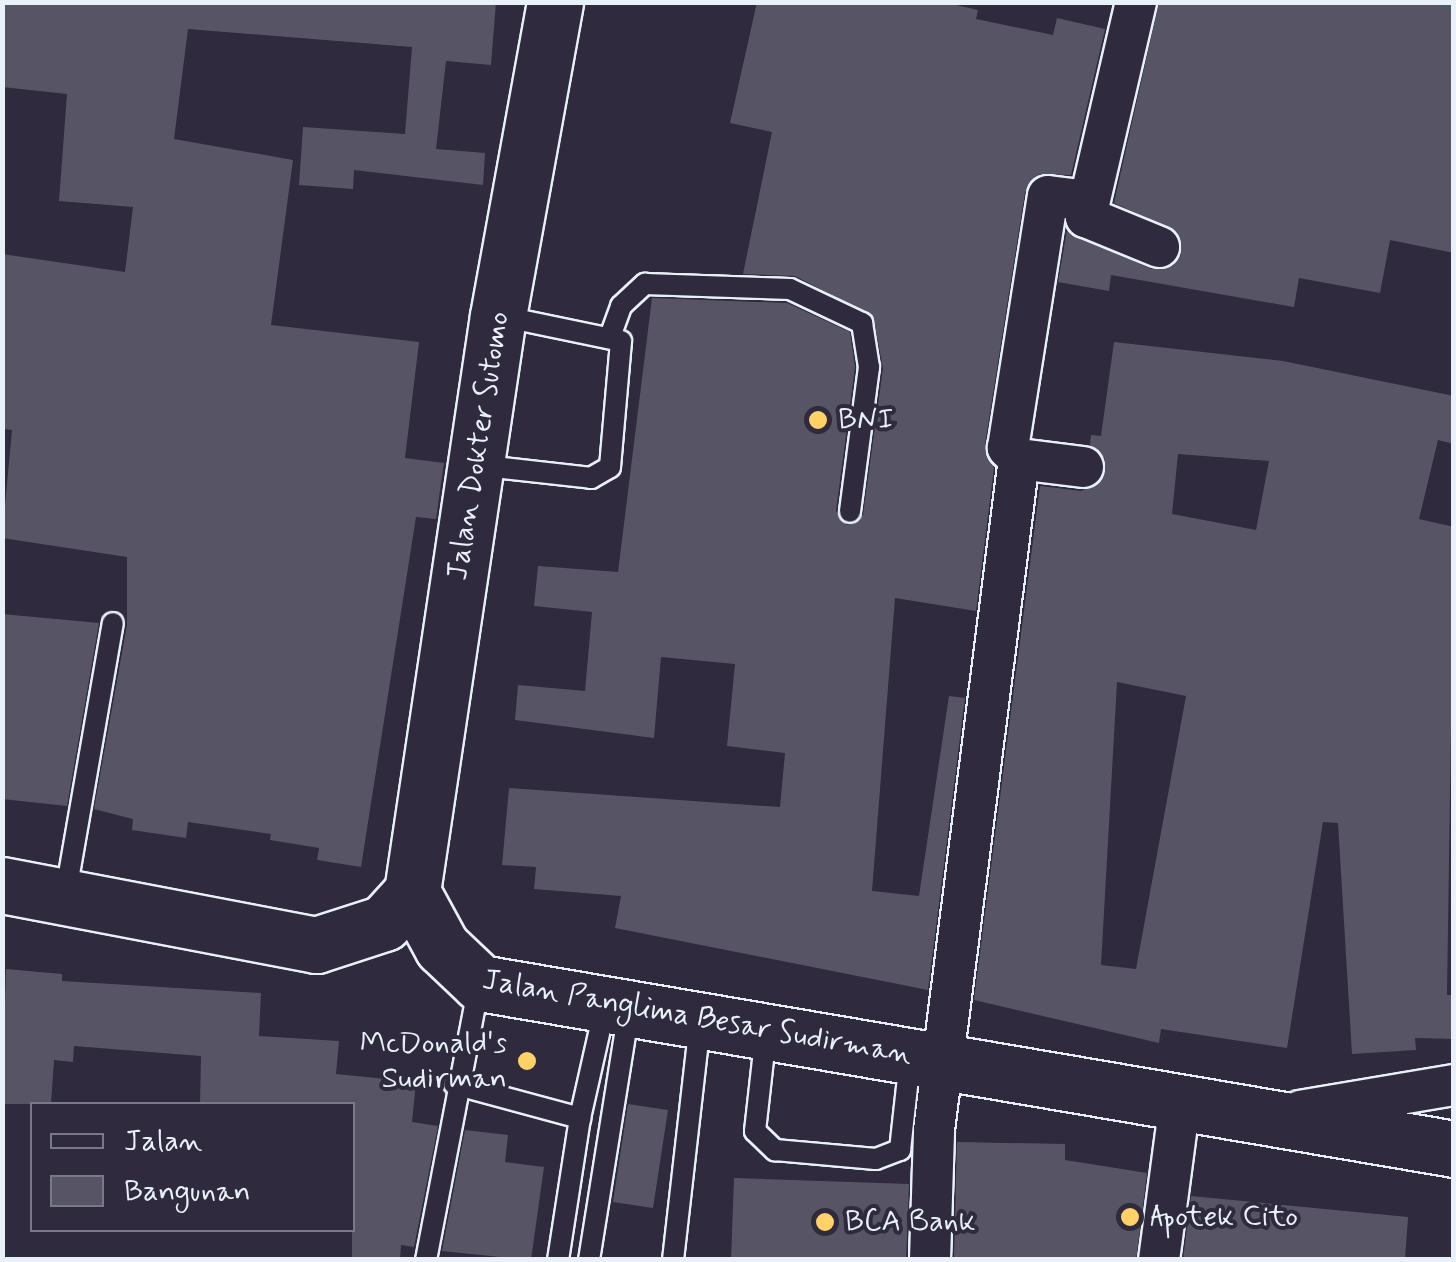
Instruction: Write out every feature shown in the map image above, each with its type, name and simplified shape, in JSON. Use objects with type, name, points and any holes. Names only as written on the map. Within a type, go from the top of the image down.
[{"type":"main road","name":"Jalan Dokter Sutomo","points":[[412,892],[498,316],[555,2]]},
{"type":"main road","points":[[2,885],[316,945],[384,923],[412,892]]},
{"type":"main road","name":"Jalan Panglima Besar Sudirman","points":[[412,892],[450,958],[480,983],[1454,1149]]},
{"type":"street","points":[[1136,2],[1087,201],[1089,220],[1159,247]]},
{"type":"street","points":[[1083,467],[1020,459],[1008,448],[1047,199],[1087,201]]},
{"type":"street","points":[[930,1260],[927,1058],[1020,459]]},
{"type":"street","points":[[1261,1116],[1454,1086]]},
{"type":"street","points":[[1159,1260],[1180,1102]]},
{"type":"lane","points":[[611,334],[621,306],[645,284],[790,288],[862,323],[870,367],[850,512]]},
{"type":"lane","points":[[475,464],[591,478],[610,466],[624,349],[611,334],[498,316]]},
{"type":"lane","points":[[65,900],[113,623]]},
{"type":"lane","points":[[426,1260],[454,1084],[480,983]]},
{"type":"lane","points":[[558,1260],[580,1118],[618,1007]]},
{"type":"lane","points":[[589,1260],[618,1007]]},
{"type":"lane","points":[[673,1260],[700,1020]]},
{"type":"lane","points":[[766,1031],[755,1131],[775,1150],[876,1159],[900,1150],[927,1058]]},
{"type":"lane","points":[[454,1084],[580,1118]]},
{"type":"building","points":[[2,2],[496,2],[491,65],[446,61],[436,149],[485,153],[483,185],[354,170],[353,189],[299,185],[303,127],[405,134],[412,47],[188,29],[174,139],[293,160],[271,325],[419,342],[405,458],[444,463],[436,519],[416,517],[361,867],[317,860],[319,848],[270,840],[271,834],[188,822],[186,838],[132,830],[133,819],[94,809],[127,625],[127,557],[2,538],[12,430],[2,429],[2,254],[125,272],[133,207],[59,201],[67,94],[2,87]]},
{"type":"building","points":[[757,2],[943,2],[978,10],[976,19],[1053,35],[1057,18],[1105,29],[1071,175],[1040,174],[1025,192],[985,444],[994,468],[976,611],[895,598],[872,891],[919,896],[949,696],[965,698],[928,990],[615,928],[621,896],[534,889],[536,867],[502,865],[509,788],[780,807],[785,753],[727,746],[735,664],[661,657],[654,738],[515,720],[518,685],[585,691],[592,612],[534,606],[538,566],[618,572],[652,298],[787,303],[850,332],[855,367],[836,511],[847,525],[863,515],[883,368],[873,316],[795,276],[743,274],[772,132],[730,123]]},
{"type":"building","points":[[1159,2],[1454,2],[1454,253],[1390,240],[1380,293],[1299,278],[1294,307],[1111,275],[1109,291],[1058,282],[1067,230],[1151,269],[1173,266],[1181,255],[1177,232],[1114,203]]},
{"type":"building","points":[[1114,342],[1283,361],[1454,396],[1454,444],[1438,440],[1419,519],[1454,527],[1447,995],[1454,995],[1454,1039],[1415,1038],[1416,1050],[1352,1054],[1338,823],[1323,822],[1287,1048],[1161,1029],[1159,1043],[974,1000],[1040,486],[1081,491],[1102,480],[1105,459],[1090,445],[1091,435],[1101,436]],"holes":[[[1178,454],[1269,461],[1256,530],[1172,514]],[[1117,682],[1186,696],[1136,969],[1101,965]]]},
{"type":"building","points":[[2,614],[99,623],[67,806],[2,799]]},
{"type":"building","points":[[6,969],[62,974],[62,981],[261,993],[259,1036],[339,1041],[336,1074],[416,1082],[412,1122],[438,1126],[414,1247],[401,1245],[400,1260],[352,1260],[355,1102],[200,1102],[201,1056],[74,1046],[73,1062],[54,1060],[51,1102],[2,1104]]},
{"type":"building","points":[[628,1104],[668,1110],[653,1208],[613,1202]]},
{"type":"building","points":[[465,1130],[508,1135],[505,1162],[544,1167],[531,1260],[442,1251]]},
{"type":"building","points":[[957,1142],[1065,1144],[1065,1160],[1147,1173],[1136,1260],[954,1260]]},
{"type":"building","name":"BCA Bank","points":[[734,1178],[909,1184],[906,1260],[731,1260]]},
{"type":"building","points":[[1191,1196],[1408,1217],[1405,1260],[1183,1260]]},
{"type":"place","name":"BNI","points":[[818,420]]},
{"type":"place","name":"McDonald's Sudirman","points":[[527,1061]]},
{"type":"place","name":"Apotek Cito","points":[[1130,1217]]},
{"type":"place","name":"BCA Bank","points":[[825,1222]]}]
